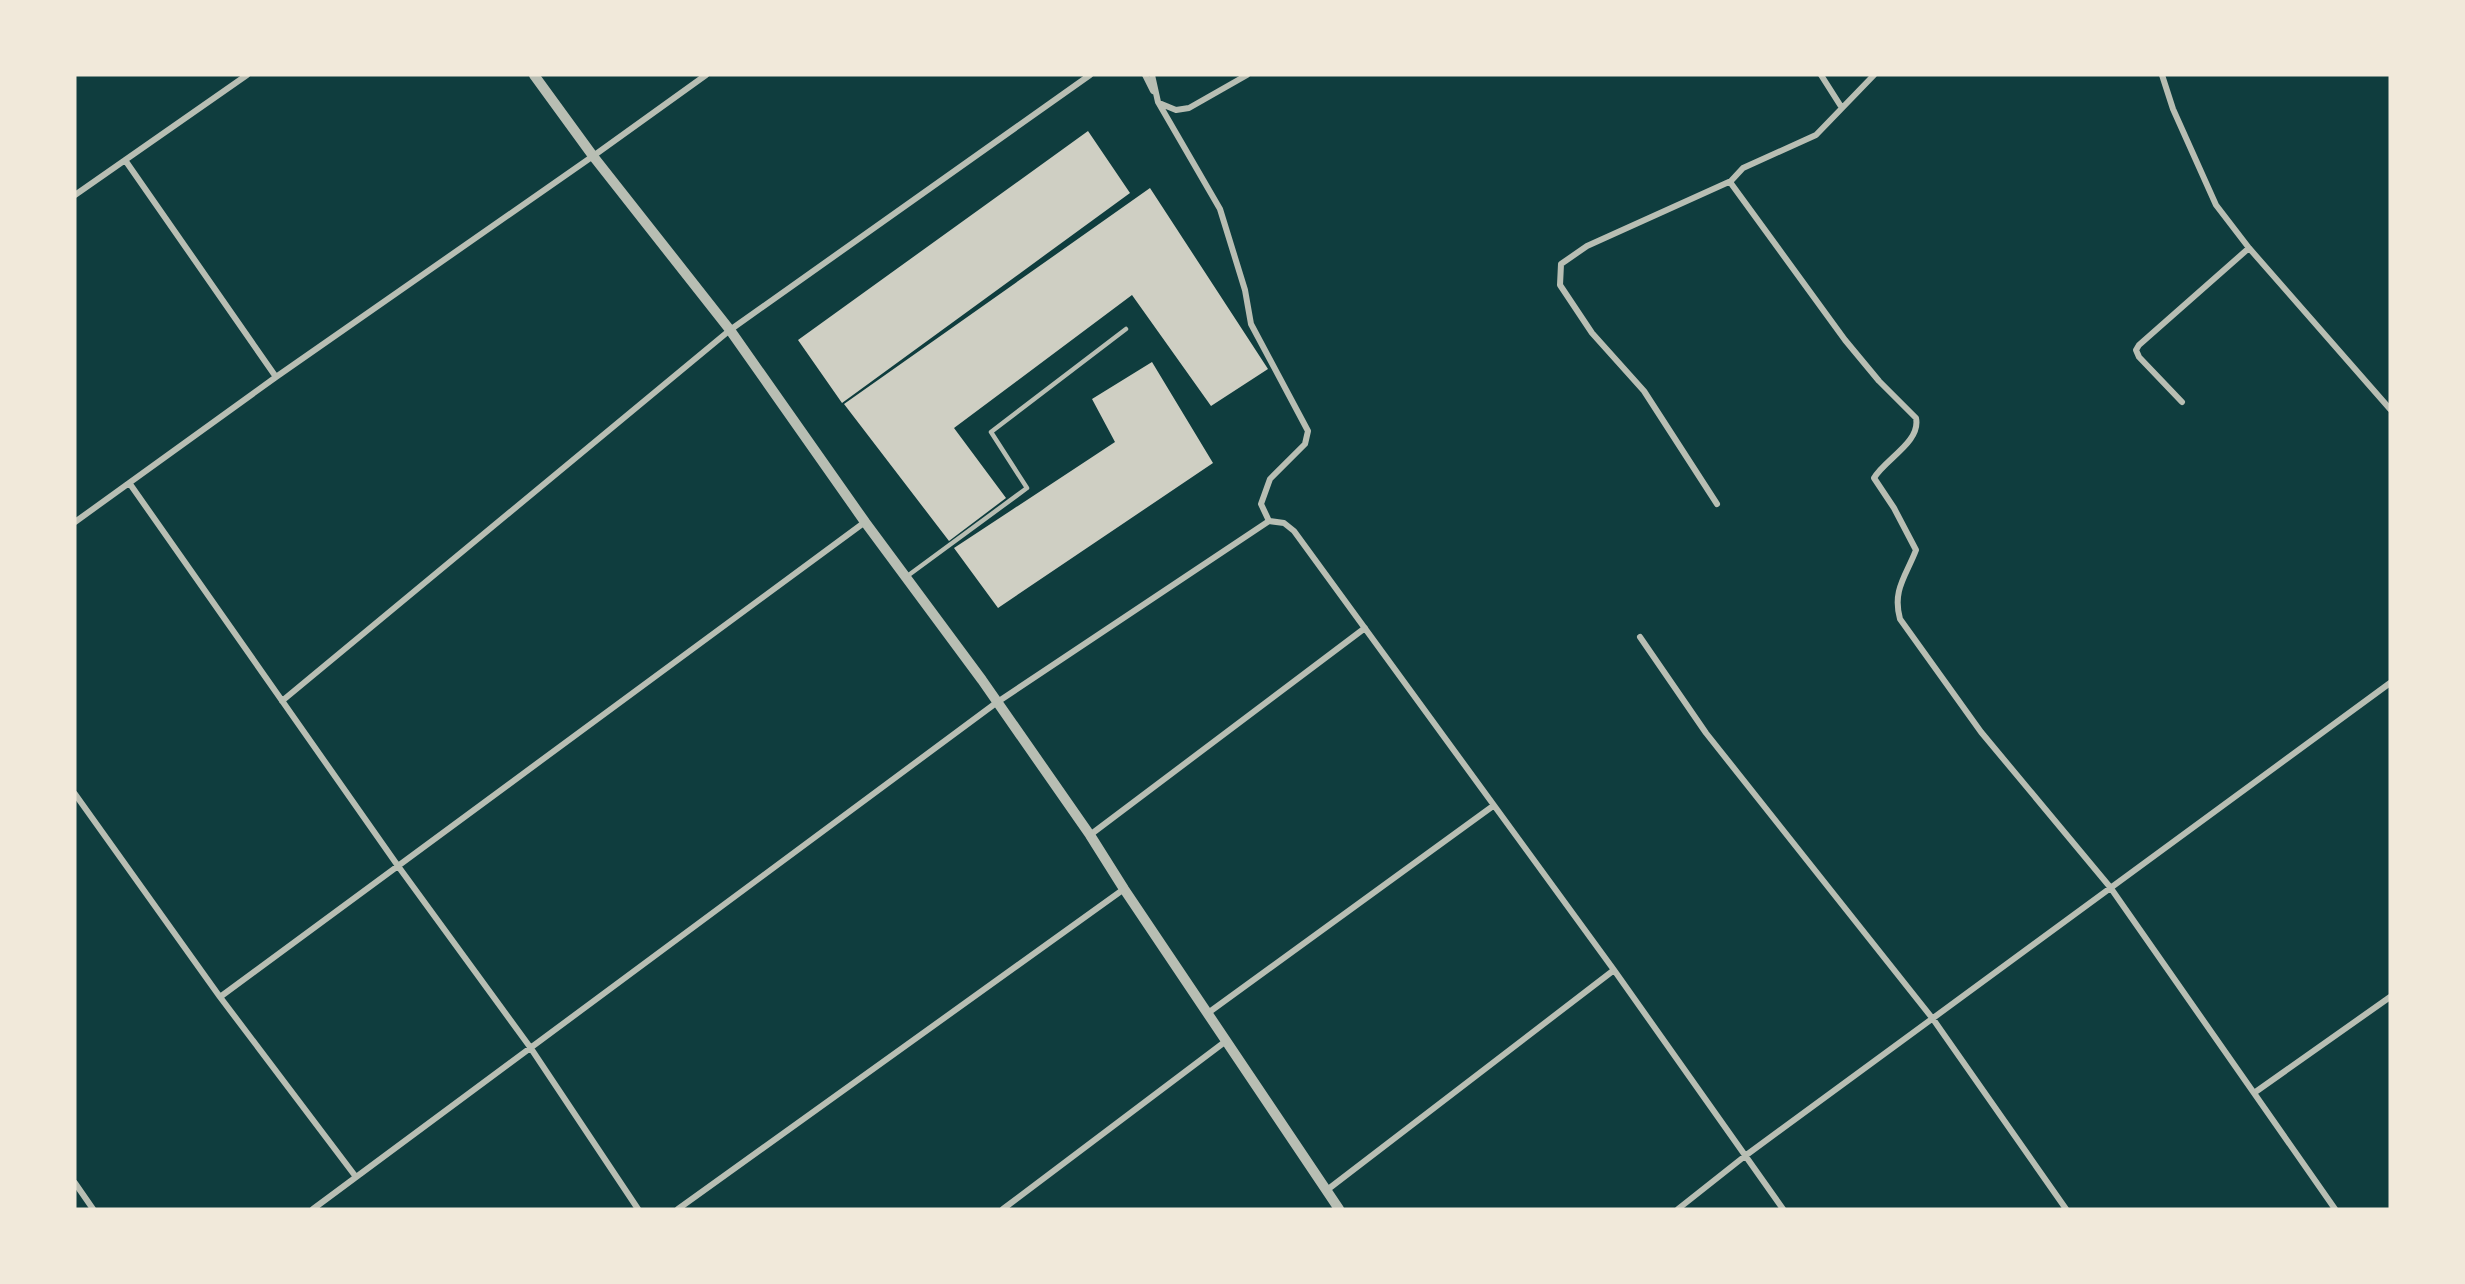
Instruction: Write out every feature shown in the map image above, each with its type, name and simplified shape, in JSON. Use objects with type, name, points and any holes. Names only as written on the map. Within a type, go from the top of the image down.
[{"type":"street","points":[[534,75],[730,330],[1090,835],[1339,1209]]},
{"type":"street","points":[[75,522],[276,377],[594,156],[706,75]]},
{"type":"street","points":[[282,701],[730,330],[1090,75]]},
{"type":"street","points":[[1145,75],[1158,102],[1220,209],[1245,290],[1251,324],[1308,431],[1305,444],[1270,479],[1261,504],[1269,521]]},
{"type":"street","points":[[1152,75],[1158,102]]},
{"type":"street","points":[[1158,102],[1176,110],[1189,108],[1247,75]]},
{"type":"street","points":[[1821,75],[1842,108]]},
{"type":"street","points":[[1717,504],[1644,391],[1592,333],[1560,285],[1561,264],[1587,246],[1731,181],[1743,168],[1816,135],[1874,75]]},
{"type":"street","points":[[2162,75],[2172,109],[2216,205],[2249,248],[2390,409]]},
{"type":"street","points":[[75,195],[243,76]]},
{"type":"street","points":[[124,160],[276,377]]},
{"type":"street","points":[[1731,181],[1845,340],[1916,418],[1918,426],[1914,435],[1874,478],[1894,508],[1916,550],[1897,593],[1896,605],[1900,619],[1981,732],[2110,887],[2335,1209]]},
{"type":"street","points":[[2182,402],[2139,357],[2136,350],[2249,248]]},
{"type":"street","points":[[130,484],[398,866],[530,1047],[638,1209]]},
{"type":"street","points":[[313,1209],[996,703],[1269,521],[1284,523],[1294,531],[1614,970],[1783,1209]]},
{"type":"street","points":[[220,997],[865,522]]},
{"type":"street","points":[[1090,835],[1365,628]]},
{"type":"street","points":[[1640,637],[1706,733],[1933,1019],[2066,1209]]},
{"type":"street","points":[[1678,1209],[1745,1156],[2390,683]]},
{"type":"street","points":[[75,794],[220,997],[356,1177]]},
{"type":"street","points":[[1208,1013],[1493,806]]},
{"type":"street","points":[[678,1209],[1124,889]]},
{"type":"street","points":[[1327,1190],[1614,970]]},
{"type":"street","points":[[2254,1093],[2390,997]]},
{"type":"street","points":[[1003,1209],[1227,1040]]},
{"type":"street","points":[[75,1183],[93,1209]]},
{"type":"lane","points":[[906,577],[1027,488],[991,432],[1126,329]]},
{"type":"building","points":[[1088,131],[1130,193],[842,403],[798,340]]},
{"type":"building","points":[[1150,188],[1268,369],[1211,406],[1132,295],[954,428],[1006,498],[949,541],[844,404]]},
{"type":"building","points":[[1152,362],[1213,463],[998,608],[954,548],[1115,442],[1092,399]]}]
